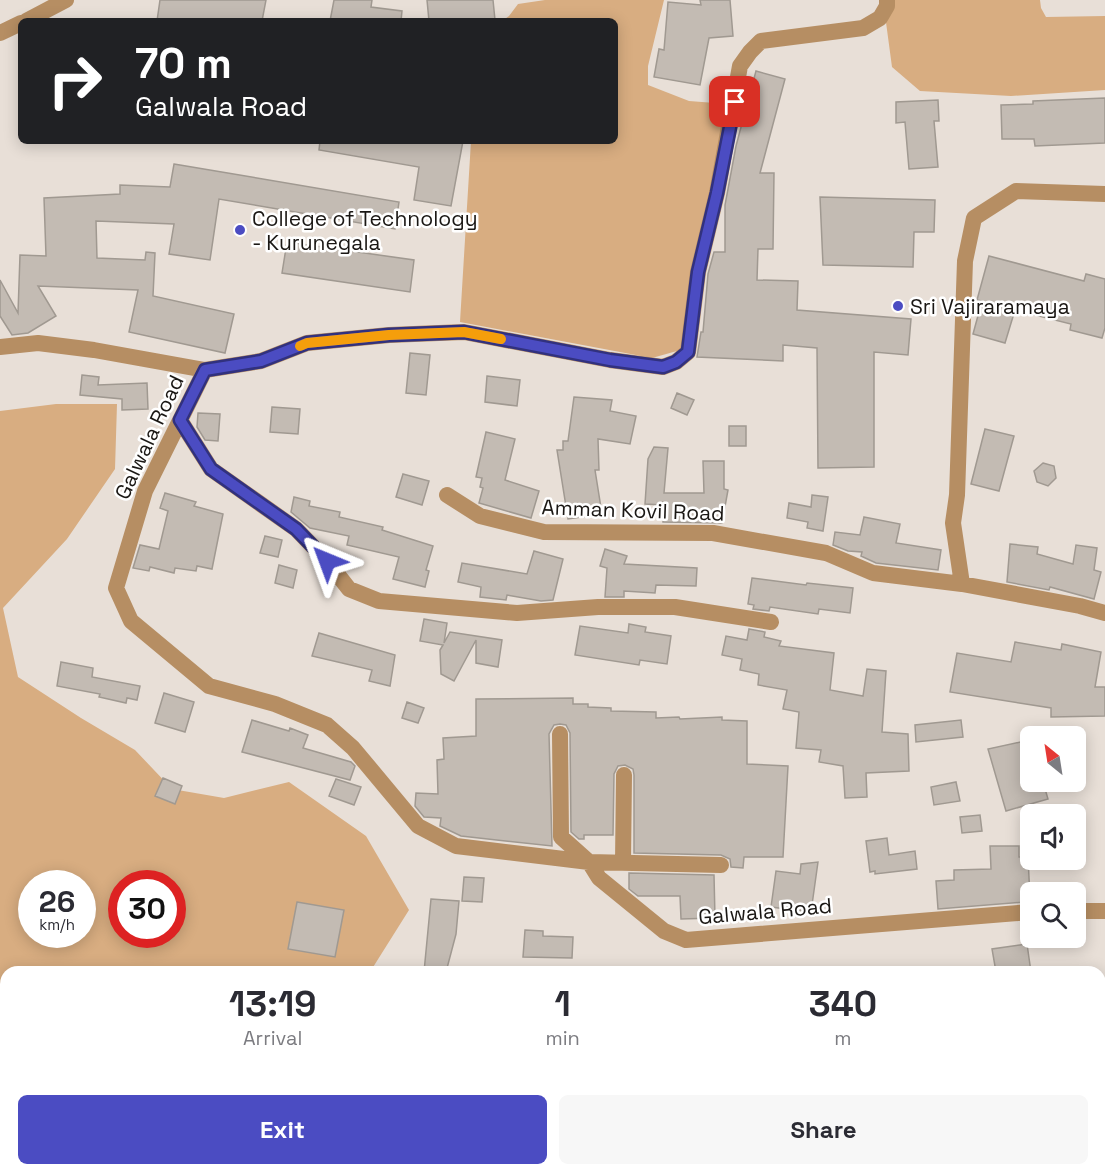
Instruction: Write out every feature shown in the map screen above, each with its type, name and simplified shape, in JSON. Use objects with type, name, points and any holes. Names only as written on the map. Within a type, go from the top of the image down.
[{"type":"street","points":[[32,18],[66,0]]},
{"type":"street","points":[[0,347],[38,343],[94,350],[205,370],[261,361],[307,343],[389,335],[464,332],[610,360],[663,367],[676,362],[688,352],[698,272],[717,193],[741,66],[761,41],[863,28],[880,18],[887,6],[887,0]]},
{"type":"street","points":[[0,33],[18,24]]},
{"type":"street","points":[[962,584],[953,523],[957,495],[965,261],[974,218],[1016,190],[1105,194]]},
{"type":"street","name":"Galwala Road","points":[[205,370],[145,491],[116,588],[131,621],[209,686],[275,704],[327,725],[353,748],[418,826],[456,846],[589,862],[599,878],[664,931],[686,940],[1020,913]]},
{"type":"street","points":[[180,420],[211,469],[296,529],[327,561],[349,589],[379,601],[517,613],[598,606],[675,607],[771,622]]},
{"type":"street","name":"Amman Kovil Road","points":[[447,495],[480,516],[544,532],[713,533],[826,553],[873,573],[962,584],[1080,606],[1105,613]]},
{"type":"street","points":[[560,734],[561,837],[589,862],[721,865]]},
{"type":"street","points":[[623,862],[624,775]]},
{"type":"street","points":[[1086,911],[1105,910]]},
{"type":"shaded area","points":[[545,0],[664,0],[648,66],[648,85],[689,101],[728,104],[684,349],[652,358],[460,322],[471,144],[618,144],[618,18],[506,18],[518,4]]},
{"type":"shaded area","points":[[883,0],[1040,0],[1046,17],[1105,16],[1105,90],[1011,96],[920,91],[892,67]]},
{"type":"shaded area","points":[[56,404],[117,404],[115,469],[67,539],[3,608],[18,677],[135,750],[172,789],[224,798],[289,782],[366,836],[409,910],[374,966],[0,966],[0,411]]},
{"type":"building","points":[[160,0],[266,0],[263,18],[157,18]]},
{"type":"building","points":[[334,0],[372,0],[371,7],[402,11],[401,18],[331,18]]},
{"type":"building","points":[[427,0],[493,0],[495,18],[429,18]]},
{"type":"building","points":[[700,0],[730,0],[733,36],[709,38],[700,85],[654,77],[659,49],[664,50],[668,2],[701,5]]},
{"type":"building","points":[[756,71],[785,79],[760,173],[774,173],[773,249],[758,249],[757,280],[798,281],[797,310],[911,319],[908,355],[874,352],[874,467],[818,468],[817,348],[783,345],[783,361],[697,357],[701,332],[703,332],[708,274],[714,252],[725,252],[725,205],[736,146]]},
{"type":"building","points":[[1105,98],[1105,143],[1035,146],[1034,139],[1002,139],[1001,105],[1033,104],[1033,101]]},
{"type":"building","points":[[938,100],[939,121],[934,121],[938,167],[909,169],[905,122],[896,123],[896,102]]},
{"type":"building","points":[[320,144],[462,144],[451,206],[414,200],[419,167],[319,150]]},
{"type":"building","points":[[174,164],[399,202],[395,229],[219,199],[210,260],[169,254],[174,224],[96,221],[97,258],[145,260],[146,252],[155,253],[153,296],[234,314],[225,353],[129,332],[138,290],[38,286],[56,316],[28,333],[12,335],[0,316],[0,280],[18,313],[20,255],[46,256],[44,198],[120,194],[120,185],[170,187]]},
{"type":"building","points":[[820,197],[935,200],[934,232],[914,232],[913,267],[823,265]]},
{"type":"building","points":[[287,242],[414,260],[410,292],[282,273]]},
{"type":"building","points":[[989,256],[1084,281],[1086,274],[1105,279],[1105,328],[1102,338],[1070,330],[1071,324],[1015,310],[1005,343],[973,334],[982,301],[977,300]]},
{"type":"building","points":[[410,353],[430,355],[426,395],[406,393]]},
{"type":"building","points":[[82,375],[99,377],[98,385],[147,383],[148,409],[122,410],[122,399],[80,395]]},
{"type":"building","points":[[487,376],[520,380],[517,406],[485,402]]},
{"type":"building","points":[[677,393],[694,400],[687,415],[671,408]]},
{"type":"building","points":[[574,397],[612,400],[610,411],[636,416],[630,444],[598,439],[599,470],[595,470],[602,514],[568,519],[557,450],[563,450],[563,441],[568,441]]},
{"type":"building","points":[[272,407],[300,409],[298,434],[270,432]]},
{"type":"building","points":[[198,413],[220,414],[218,441],[205,440],[197,427]]},
{"type":"building","points":[[729,426],[746,426],[746,446],[729,446]]},
{"type":"building","points":[[985,429],[1014,436],[999,491],[971,484]]},
{"type":"building","points":[[486,432],[515,439],[505,480],[539,491],[531,518],[479,503],[483,488],[480,487],[482,478],[476,477]]},
{"type":"building","points":[[654,447],[668,448],[664,493],[704,493],[703,461],[724,461],[724,489],[728,490],[722,523],[663,522],[663,505],[645,504],[648,459]]},
{"type":"building","points":[[1043,463],[1054,466],[1056,478],[1048,486],[1037,482],[1034,471]]},
{"type":"building","points":[[403,474],[429,481],[422,505],[396,497]]},
{"type":"building","points":[[165,493],[196,502],[194,506],[223,514],[212,569],[197,566],[196,571],[175,568],[174,573],[150,567],[149,571],[133,568],[140,545],[159,549],[168,511],[160,508]]},
{"type":"building","points":[[812,495],[828,497],[823,531],[807,528],[808,522],[787,518],[789,503],[811,507]]},
{"type":"building","points":[[294,497],[310,501],[309,506],[340,512],[339,517],[383,527],[382,530],[433,546],[426,570],[429,571],[425,587],[393,579],[399,557],[347,545],[349,536],[310,528],[291,512]]},
{"type":"building","points":[[864,517],[900,524],[896,543],[941,550],[938,570],[876,563],[861,556],[862,552],[848,551],[833,545],[835,532],[860,535]]},
{"type":"building","points":[[265,536],[282,540],[278,557],[260,553]]},
{"type":"building","points":[[1010,544],[1038,547],[1037,554],[1073,564],[1076,545],[1097,548],[1094,570],[1101,572],[1094,599],[1050,587],[1049,590],[1007,582]]},
{"type":"building","points":[[605,549],[627,556],[624,564],[697,568],[696,586],[656,585],[655,593],[624,591],[624,597],[605,597],[607,568],[600,566]]},
{"type":"building","points":[[534,551],[563,559],[553,600],[541,601],[507,595],[506,600],[480,597],[481,587],[458,582],[462,563],[527,574]]},
{"type":"building","points":[[279,565],[297,570],[293,588],[275,583]]},
{"type":"building","points":[[752,578],[853,588],[850,613],[819,609],[818,614],[770,607],[769,611],[753,609],[754,605],[748,604]]},
{"type":"building","points":[[424,619],[447,623],[444,643],[450,632],[502,640],[498,667],[476,663],[476,640],[454,681],[441,674],[440,650],[443,645],[420,641]]},
{"type":"building","points":[[629,624],[646,627],[645,632],[671,636],[667,664],[640,660],[639,665],[575,655],[580,626],[628,633]]},
{"type":"building","points":[[749,629],[765,632],[764,637],[781,641],[779,646],[834,653],[830,690],[863,696],[867,669],[886,671],[882,732],[908,734],[909,771],[866,773],[867,797],[845,798],[843,766],[819,762],[821,750],[796,748],[799,712],[783,709],[787,690],[758,685],[759,674],[740,670],[742,659],[722,655],[726,636],[747,640]]},
{"type":"building","points":[[319,633],[395,655],[390,686],[369,681],[372,670],[312,656]]},
{"type":"building","points":[[1015,642],[1061,650],[1062,644],[1101,652],[1095,687],[1105,687],[1105,716],[1051,717],[1051,708],[950,692],[957,653],[1011,662]]},
{"type":"building","points":[[61,662],[93,668],[92,677],[140,686],[137,700],[127,698],[126,703],[99,697],[100,694],[57,686]]},
{"type":"building","points":[[164,693],[194,702],[185,732],[155,723]]},
{"type":"building","points":[[573,698],[573,704],[611,708],[611,711],[656,712],[656,718],[722,717],[722,720],[747,721],[747,764],[788,766],[783,857],[744,857],[743,868],[731,867],[730,859],[721,855],[634,853],[634,775],[633,769],[625,765],[618,766],[614,774],[613,835],[584,835],[584,839],[579,839],[571,832],[570,733],[566,725],[560,724],[554,725],[549,734],[552,846],[461,836],[440,826],[441,818],[424,817],[415,806],[416,793],[438,794],[437,760],[444,759],[443,738],[476,736],[476,699]]},
{"type":"building","points":[[407,702],[424,708],[418,723],[402,718]]},
{"type":"building","points":[[252,720],[289,731],[290,728],[308,735],[303,748],[351,762],[355,766],[350,780],[242,752]]},
{"type":"building","points":[[961,720],[963,737],[916,742],[915,725]]},
{"type":"building","points":[[1020,742],[1020,792],[1046,792],[1048,799],[1030,804],[1020,804],[1020,807],[1006,811],[988,749]]},
{"type":"building","points":[[163,778],[182,786],[175,804],[155,796]]},
{"type":"building","points":[[336,779],[361,787],[354,805],[329,796]]},
{"type":"building","points":[[956,782],[960,801],[934,805],[931,787]]},
{"type":"building","points":[[980,815],[982,831],[962,833],[960,817]]},
{"type":"building","points":[[887,838],[889,855],[915,851],[917,869],[875,874],[875,871],[870,872],[866,841]]},
{"type":"building","points":[[990,846],[1019,846],[1020,870],[1029,870],[1029,882],[1020,882],[1020,902],[938,909],[936,881],[954,880],[954,870],[991,869]]},
{"type":"building","points":[[818,862],[811,912],[771,907],[776,871],[800,874],[801,864]]},
{"type":"building","points":[[629,873],[714,875],[715,918],[681,919],[680,896],[638,896],[629,889]]},
{"type":"building","points":[[464,877],[484,878],[482,902],[462,901]]},
{"type":"building","points":[[431,899],[459,901],[456,934],[448,966],[425,966]]},
{"type":"building","points":[[297,902],[344,910],[335,957],[288,949]]},
{"type":"building","points":[[525,930],[543,931],[543,936],[573,937],[572,958],[523,957]]},
{"type":"building","points":[[1020,945],[1020,948],[1028,948],[1030,966],[995,966],[992,949]]},
{"type":"slow traffic","points":[[300,346],[307,343],[389,335],[464,332],[501,339]]},
{"type":"place","name":"College of Technology - Kurunegala","points":[[240,230]]},
{"type":"place","name":"Sri Vajiraramaya","points":[[898,306]]},
{"type":"route","points":[[327,561],[296,529],[211,469],[180,420],[205,370],[261,361],[307,343],[389,335],[464,332],[610,360],[663,367],[676,362],[688,352],[698,272],[735,102]]}]
